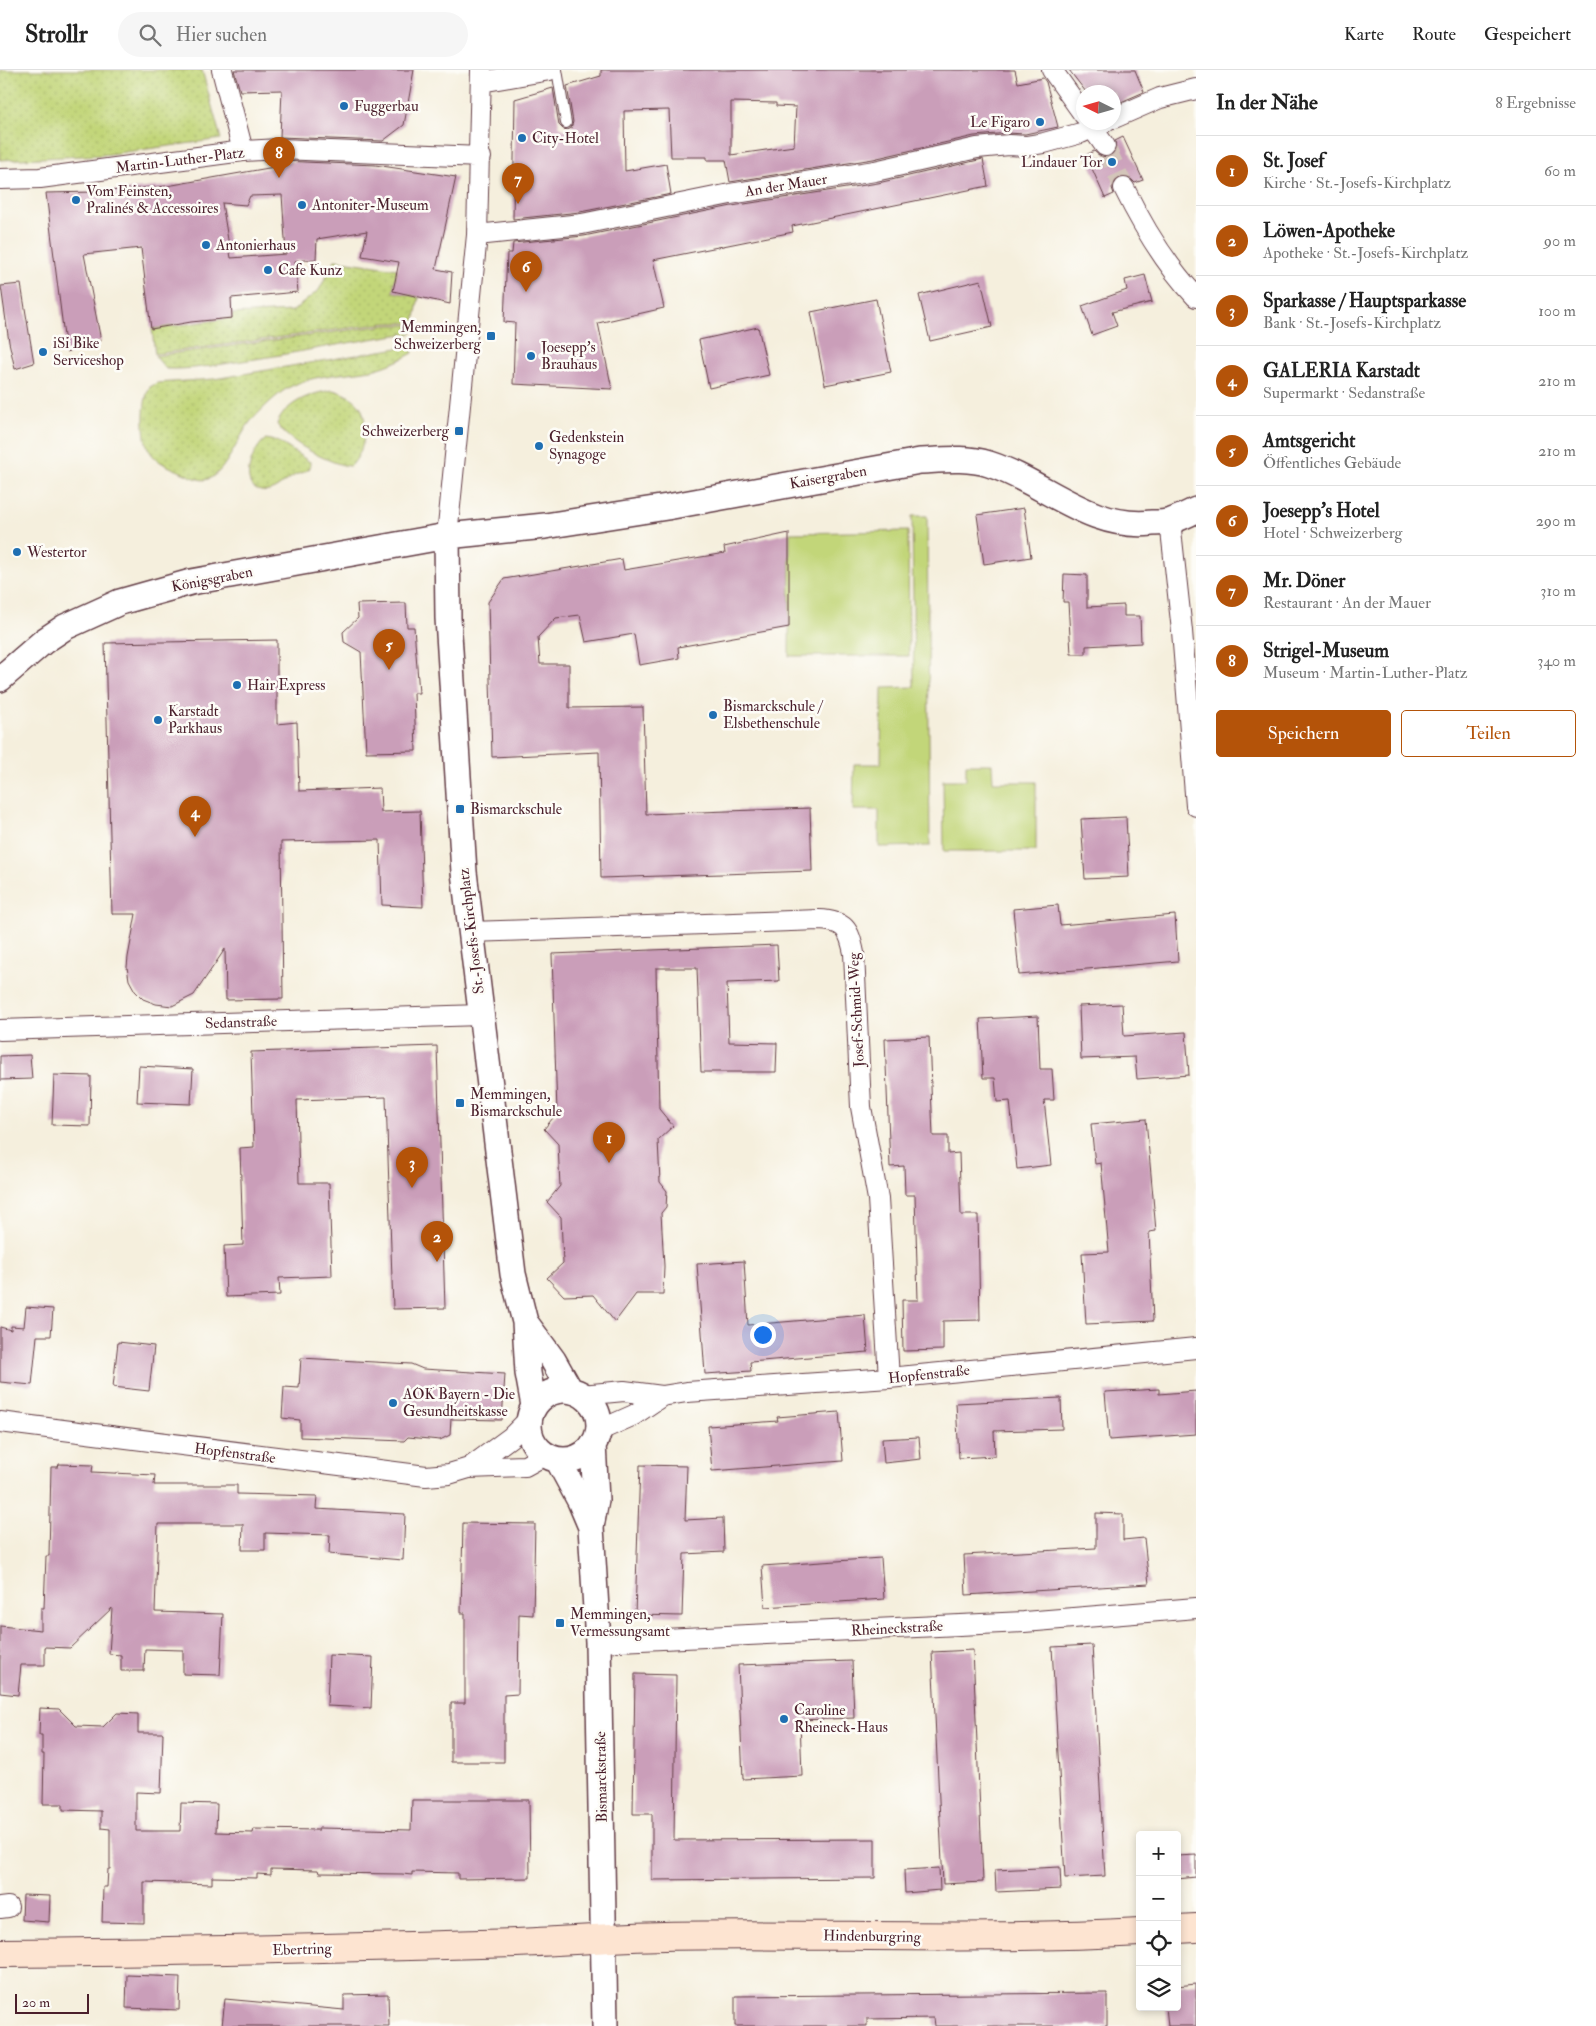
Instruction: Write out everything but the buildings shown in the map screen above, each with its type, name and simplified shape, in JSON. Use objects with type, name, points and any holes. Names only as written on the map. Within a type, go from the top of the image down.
[{"type":"main road","points":[[1181,1929],[1196,1928]]},
{"type":"main road","name":"Hindenburgring","points":[[604,1940],[662,1936],[787,1934],[981,1937],[1136,1932]]},
{"type":"main road","name":"Ebertring","points":[[0,1953],[222,1951],[604,1940]]},
{"type":"street","points":[[222,70],[243,151]]},
{"type":"street","points":[[447,536],[477,235],[481,76],[550,70]]},
{"type":"street","points":[[1052,70],[1076,101]]},
{"type":"street","points":[[1121,115],[1160,98],[1196,89]]},
{"type":"street","name":"An der Mauer","points":[[477,235],[582,224],[730,194],[875,171],[977,148],[1009,145],[1026,146],[1044,143],[1076,129]]},
{"type":"street","points":[[1096,130],[1105,146]]},
{"type":"street","name":"Martin-Luther-Platz","points":[[0,179],[40,178],[243,151],[322,150],[480,157]]},
{"type":"street","points":[[1124,188],[1136,213],[1164,257],[1196,297]]},
{"type":"street","name":"Kaisergraben","points":[[447,536],[566,523],[667,507],[920,461],[945,459],[986,463],[1005,470],[1029,481],[1066,503],[1097,517],[1114,522],[1141,524],[1170,521],[1196,510]]},
{"type":"street","points":[[1170,521],[1182,631],[1196,806]]},
{"type":"street","name":"Königsgraben","points":[[0,679],[44,641],[65,627],[120,602],[191,582],[447,536]]},
{"type":"street","name":"St.-Josefs-Kirchplatz","points":[[447,536],[448,618],[464,872],[513,1274],[525,1322],[532,1413]]},
{"type":"street","name":"Josef-Schmid-Weg","points":[[470,932],[819,920],[832,921],[845,927],[851,935],[854,953],[861,1107],[878,1199],[889,1378]]},
{"type":"street","name":"Sedanstraße","points":[[0,1030],[481,1015]]},
{"type":"street","name":"St.-Josefs-Kirchplatz","points":[[525,1322],[576,1393]]},
{"type":"street","name":"Hopfenstraße","points":[[576,1393],[624,1391],[662,1396],[687,1392],[889,1378],[1196,1348]]},
{"type":"street","points":[[532,1413],[543,1396],[556,1391],[576,1393]]},
{"type":"street","name":"Bismarckstraße","points":[[576,1393],[592,1405],[598,1418],[596,1437],[596,1500],[592,1527],[598,1642],[605,2026]]},
{"type":"street","name":"Hopfenstraße","points":[[596,1437],[662,1396]]},
{"type":"street","name":"Hopfenstraße","points":[[469,1468],[511,1437],[532,1413]]},
{"type":"street","name":"Bismarckstraße","points":[[532,1413],[530,1433],[535,1445],[551,1457],[580,1501],[592,1527]]},
{"type":"street","name":"Hopfenstraße","points":[[0,1422],[426,1476],[449,1474],[469,1468],[524,1466],[551,1457]]},
{"type":"street","points":[[551,1457],[571,1459],[584,1454],[596,1437]]},
{"type":"street","name":"Rheineckstraße","points":[[598,1642],[1024,1622],[1196,1608]]},
{"type":"lane","points":[[558,70],[566,123]]},
{"type":"green space","points":[[0,70],[202,70],[221,139],[103,155],[0,160]]},
{"type":"green space","points":[[335,260],[397,269],[393,292],[419,297],[414,323],[387,323],[155,354],[152,329],[232,318],[232,314],[293,311],[319,290]]},
{"type":"green space","points":[[387,325],[415,325],[411,333],[197,368],[166,369],[155,356]]},
{"type":"green space","points":[[410,346],[413,353],[382,367],[315,378],[293,385],[283,391],[250,422],[226,462],[214,476],[208,479],[196,478],[164,464],[152,454],[147,445],[144,428],[145,400],[150,387],[157,383],[214,379]]},
{"type":"green space","points":[[333,390],[355,400],[360,406],[365,421],[362,446],[351,466],[333,462],[300,445],[282,431],[277,424],[281,416],[293,404],[316,393]]},
{"type":"green space","points":[[266,439],[279,442],[310,462],[310,468],[270,491],[261,491],[254,488],[250,482],[250,466],[256,450]]},
{"type":"green space","points":[[912,516],[927,516],[930,846],[879,847],[879,810],[853,810],[854,764],[881,764],[882,688],[914,687]]},
{"type":"green space","points":[[908,531],[909,656],[789,656],[790,533]]},
{"type":"green space","points":[[966,764],[992,764],[993,782],[1036,782],[1036,851],[944,851],[943,780],[966,780]]},
{"type":"tunnel","points":[[1105,146],[1124,188]]},
{"type":"place","name":"Fuggerbau","points":[[344,106]]},
{"type":"place","name":"Le Figaro","points":[[1040,122]]},
{"type":"place","name":"City-Hotel","points":[[522,138]]},
{"type":"place","name":"Lindauer Tor","points":[[1112,162]]},
{"type":"place","name":"Strigel-Museum","points":[[279,178]]},
{"type":"place","name":"Vom Feinsten, Pralinés & Accessoires","points":[[76,200]]},
{"type":"place","name":"Mr. Döner","points":[[518,204]]},
{"type":"place","name":"Antoniter-Museum","points":[[302,205]]},
{"type":"place","name":"Antonierhaus","points":[[206,245]]},
{"type":"place","name":"Cafe Kunz","points":[[268,270]]},
{"type":"place","name":"Joesepp's Hotel","points":[[526,292]]},
{"type":"place","name":"Memmingen, Schweizerberg","points":[[491,336]]},
{"type":"place","name":"iSi Bike Serviceshop","points":[[43,352]]},
{"type":"place","name":"Joesepp's Brauhaus","points":[[531,356]]},
{"type":"place","name":"Schweizerberg","points":[[459,431]]},
{"type":"place","name":"Gedenkstein Synagoge","points":[[539,446]]},
{"type":"place","name":"Westertor","points":[[17,552]]},
{"type":"place","name":"Amtsgericht","points":[[389,670]]},
{"type":"place","name":"Hair Express","points":[[237,685]]},
{"type":"place","name":"Bismarckschule / Elsbethenschule","points":[[713,715]]},
{"type":"place","name":"Karstadt Parkhaus","points":[[158,720]]},
{"type":"place","name":"Bismarckschule","points":[[460,809]]},
{"type":"place","name":"GALERIA Karstadt","points":[[195,837]]},
{"type":"place","name":"Memmingen, Bismarckschule","points":[[460,1103]]},
{"type":"place","name":"St. Josef","points":[[609,1163]]},
{"type":"place","name":"Sparkasse / Hauptsparkasse","points":[[412,1188]]},
{"type":"place","name":"Löwen-Apotheke","points":[[437,1262]]},
{"type":"place","name":"AOK Bayern - Die Gesundheitskasse","points":[[393,1403]]},
{"type":"place","name":"Memmingen, Vermessungsamt","points":[[560,1623]]},
{"type":"place","name":"Caroline Rheineck-Haus","points":[[784,1719]]}]
